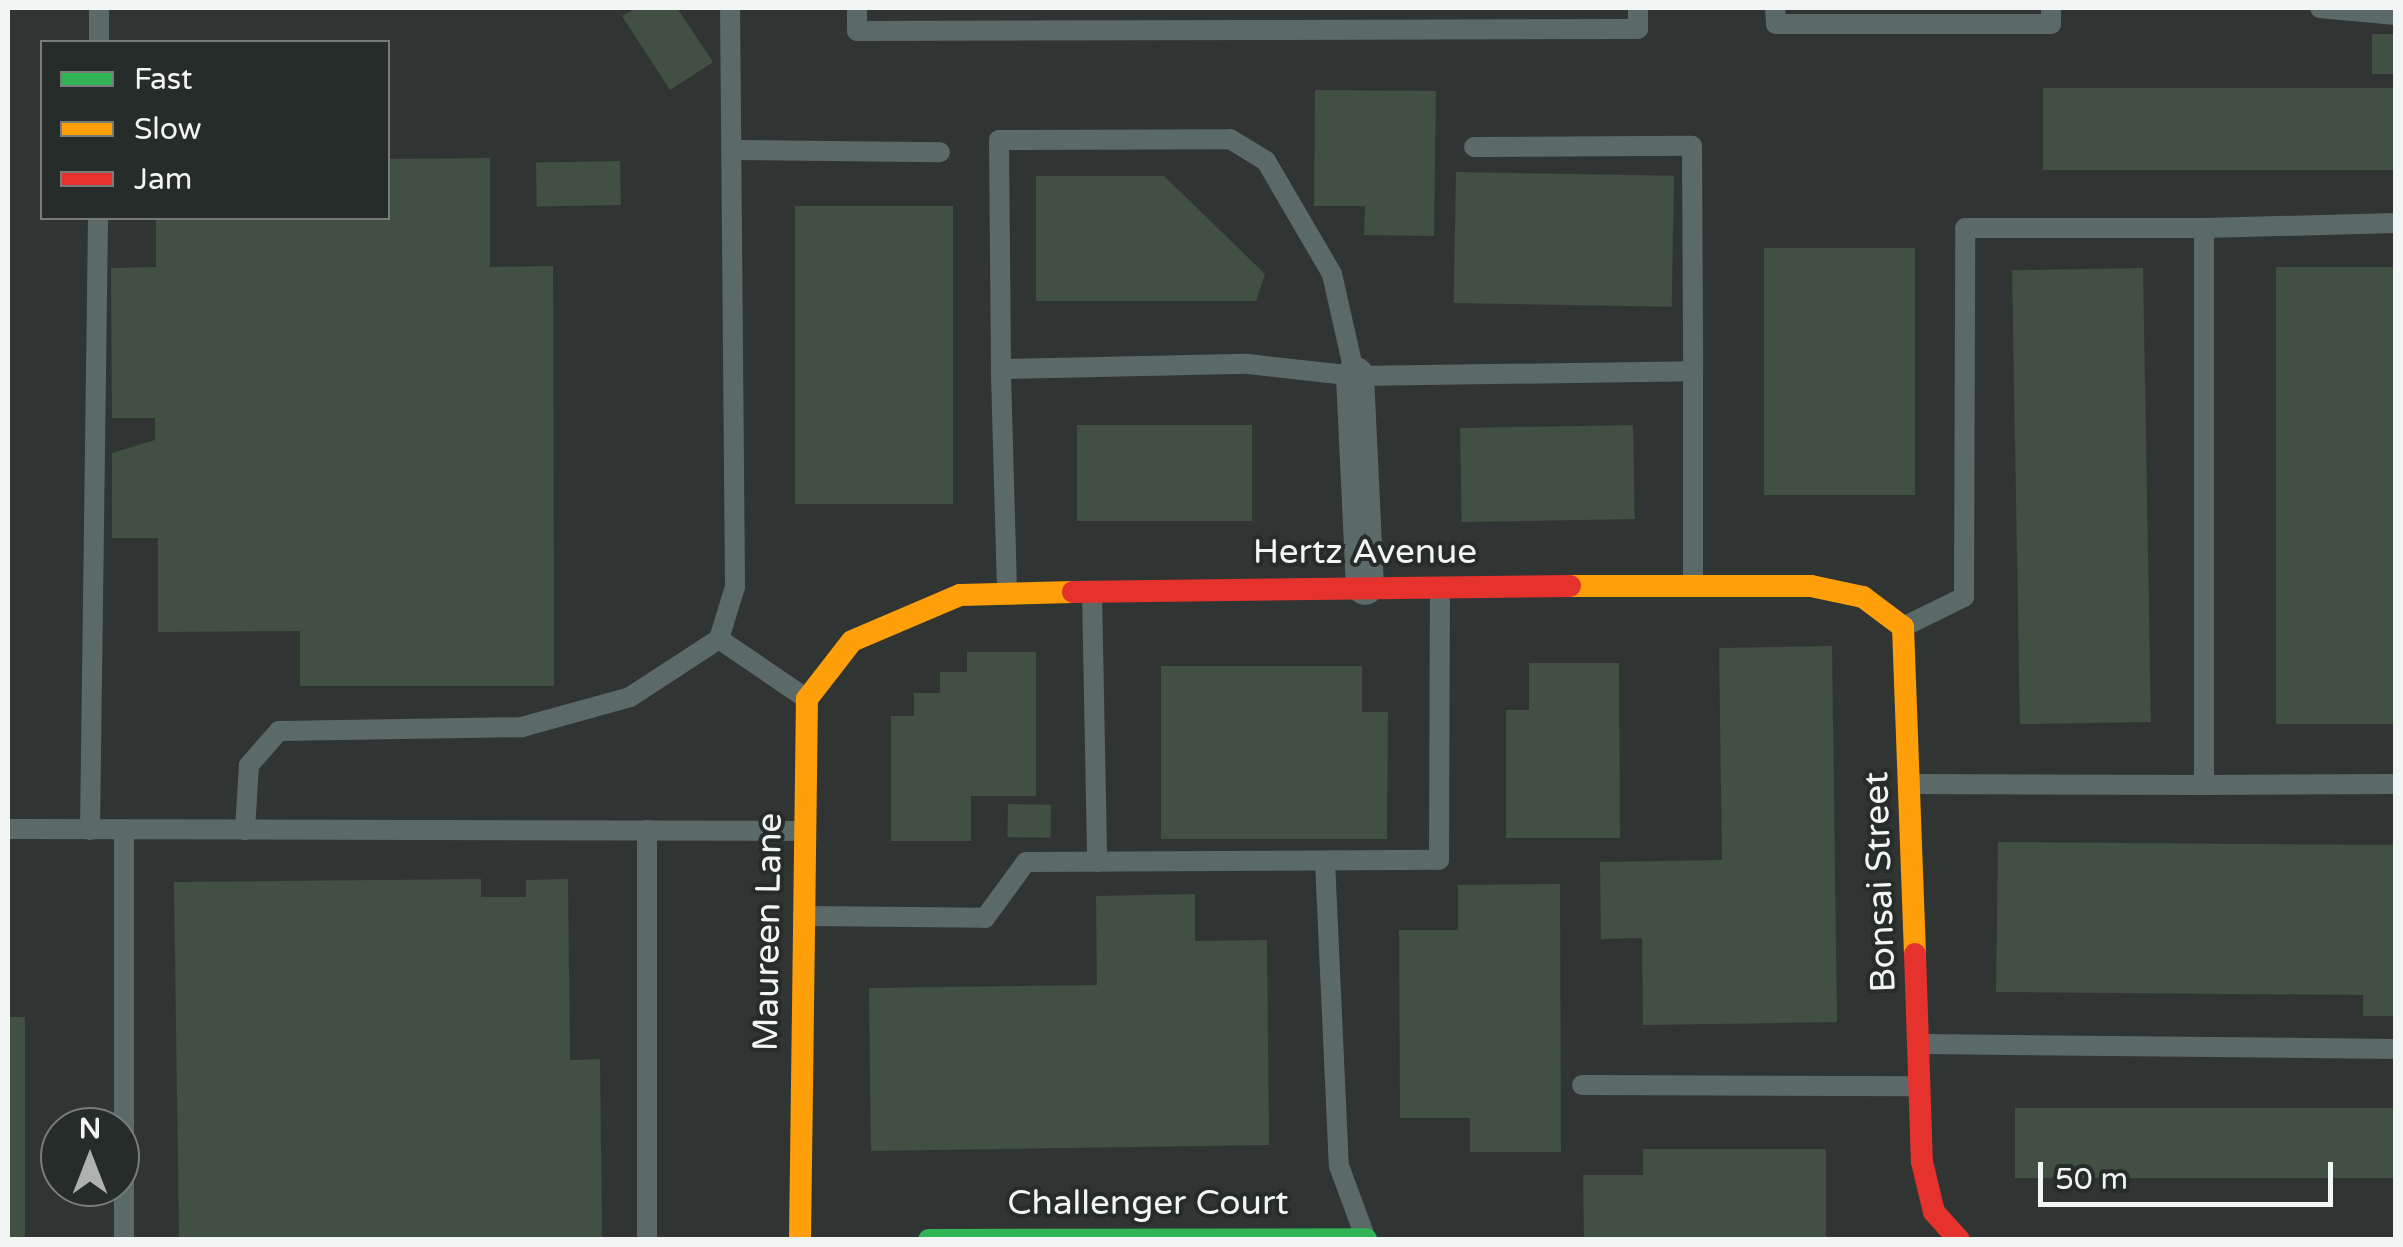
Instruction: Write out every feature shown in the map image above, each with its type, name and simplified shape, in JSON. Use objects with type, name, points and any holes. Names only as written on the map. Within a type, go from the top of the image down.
[{"type":"street","points":[[1356,376],[1365,586]]},
{"type":"street","name":"Hertz Avenue","points":[[807,699],[852,640],[937,600],[1007,591],[1811,586],[1885,608],[1903,627]]},
{"type":"street","name":"Bonsai Street","points":[[1903,627],[1912,784],[1922,1162],[1934,1212],[1959,1240]]},
{"type":"street","name":"Maureen Lane","points":[[800,1240],[807,699]]},
{"type":"street","name":"Challenger Court","points":[[929,1240],[1366,1239]]},
{"type":"lane","points":[[99,8],[99,40]]},
{"type":"lane","points":[[244,830],[250,765],[279,731],[522,727],[630,697],[719,638],[734,587],[730,8]]},
{"type":"lane","points":[[858,8],[858,31],[1638,30],[1638,8]]},
{"type":"lane","points":[[1776,8],[1776,24],[2050,24],[2051,8]]},
{"type":"lane","points":[[2320,8],[2396,15]]},
{"type":"lane","points":[[1007,591],[999,140],[1230,139],[1266,161],[1332,274],[1356,376]]},
{"type":"lane","points":[[1474,147],[1692,146],[1693,586]]},
{"type":"lane","points":[[733,150],[940,152]]},
{"type":"lane","points":[[90,830],[98,220]]},
{"type":"lane","points":[[1903,627],[1964,597],[1965,228],[2396,223]]},
{"type":"lane","points":[[2204,228],[2204,785]]},
{"type":"lane","points":[[1002,369],[1248,364],[1356,376],[1693,371]]},
{"type":"lane","points":[[803,916],[985,918],[1026,862],[1439,860],[1440,586]]},
{"type":"lane","points":[[1092,590],[1097,862]]},
{"type":"lane","points":[[719,638],[807,699]]},
{"type":"lane","points":[[1912,784],[2396,784]]},
{"type":"lane","points":[[8,829],[804,831]]},
{"type":"lane","points":[[124,830],[124,1240]]},
{"type":"lane","points":[[647,830],[647,1240]]},
{"type":"lane","points":[[1325,861],[1339,1166],[1366,1239]]},
{"type":"lane","points":[[1920,1044],[2396,1049]]},
{"type":"lane","points":[[1582,1085],[1921,1086]]},
{"type":"building","points":[[636,8],[677,8],[713,62],[670,90],[622,16]]},
{"type":"building","points":[[2372,34],[2396,34],[2396,74],[2372,74]]},
{"type":"building","points":[[2043,88],[2396,88],[2396,170],[2043,170]]},
{"type":"building","points":[[1315,90],[1436,91],[1434,236],[1364,235],[1365,206],[1314,206]]},
{"type":"building","points":[[490,158],[490,267],[553,266],[554,686],[300,686],[300,631],[158,632],[158,538],[112,538],[112,453],[155,440],[155,418],[112,418],[111,268],[156,267],[156,220],[390,220],[390,159]]},
{"type":"building","points":[[620,161],[621,205],[537,206],[536,162]]},
{"type":"building","points":[[1456,172],[1674,176],[1672,307],[1454,303]]},
{"type":"building","points":[[1036,176],[1164,176],[1265,274],[1256,301],[1036,301]]},
{"type":"building","points":[[795,206],[953,206],[953,504],[795,504]]},
{"type":"building","points":[[1764,248],[1915,248],[1915,495],[1764,495]]},
{"type":"building","points":[[2276,267],[2396,267],[2396,724],[2276,724]]},
{"type":"building","points":[[2143,268],[2151,722],[2020,724],[2012,270]]},
{"type":"building","points":[[1077,425],[1252,425],[1252,521],[1077,521]]},
{"type":"building","points":[[1633,425],[1635,519],[1462,522],[1460,428]]},
{"type":"building","points":[[1832,646],[1837,1022],[1643,1025],[1642,938],[1601,939],[1600,862],[1722,860],[1719,648]]},
{"type":"building","points":[[967,652],[1036,652],[1036,796],[971,796],[971,841],[891,841],[891,716],[914,716],[914,693],[940,693],[940,672],[967,672]]},
{"type":"building","points":[[1529,663],[1619,663],[1620,838],[1506,838],[1506,710],[1529,710]]},
{"type":"building","points":[[1161,666],[1362,666],[1362,712],[1388,712],[1387,839],[1161,839]]},
{"type":"building","points":[[1008,804],[1051,805],[1050,838],[1007,837]]},
{"type":"building","points":[[1998,842],[2396,845],[2396,1016],[2363,1016],[2363,995],[1996,992]]},
{"type":"building","points":[[481,879],[481,897],[526,897],[526,880],[568,879],[570,1060],[600,1059],[602,1237],[179,1240],[174,882]]},
{"type":"building","points":[[1560,884],[1561,1152],[1470,1152],[1470,1118],[1400,1118],[1399,930],[1458,930],[1458,885]]},
{"type":"building","points":[[1195,894],[1195,941],[1267,940],[1269,1145],[871,1151],[869,988],[1097,985],[1096,896]]},
{"type":"building","points":[[8,1017],[25,1017],[25,1240],[8,1240]]},
{"type":"building","points":[[2015,1108],[2396,1108],[2396,1178],[2015,1178]]},
{"type":"building","points":[[1643,1149],[1826,1149],[1826,1240],[1584,1240],[1583,1175],[1643,1175]]},
{"type":"traffic: fast","points":[[929,1240],[1366,1239]]},
{"type":"traffic: slow","points":[[1570,586],[1811,586],[1863,597],[1903,627],[1915,954]]},
{"type":"traffic: slow","points":[[800,1240],[807,699],[852,641],[960,595],[1073,592]]},
{"type":"traffic: jam","points":[[1073,592],[1570,586]]},
{"type":"traffic: jam","points":[[1915,954],[1922,1162],[1934,1212],[1959,1240]]}]
